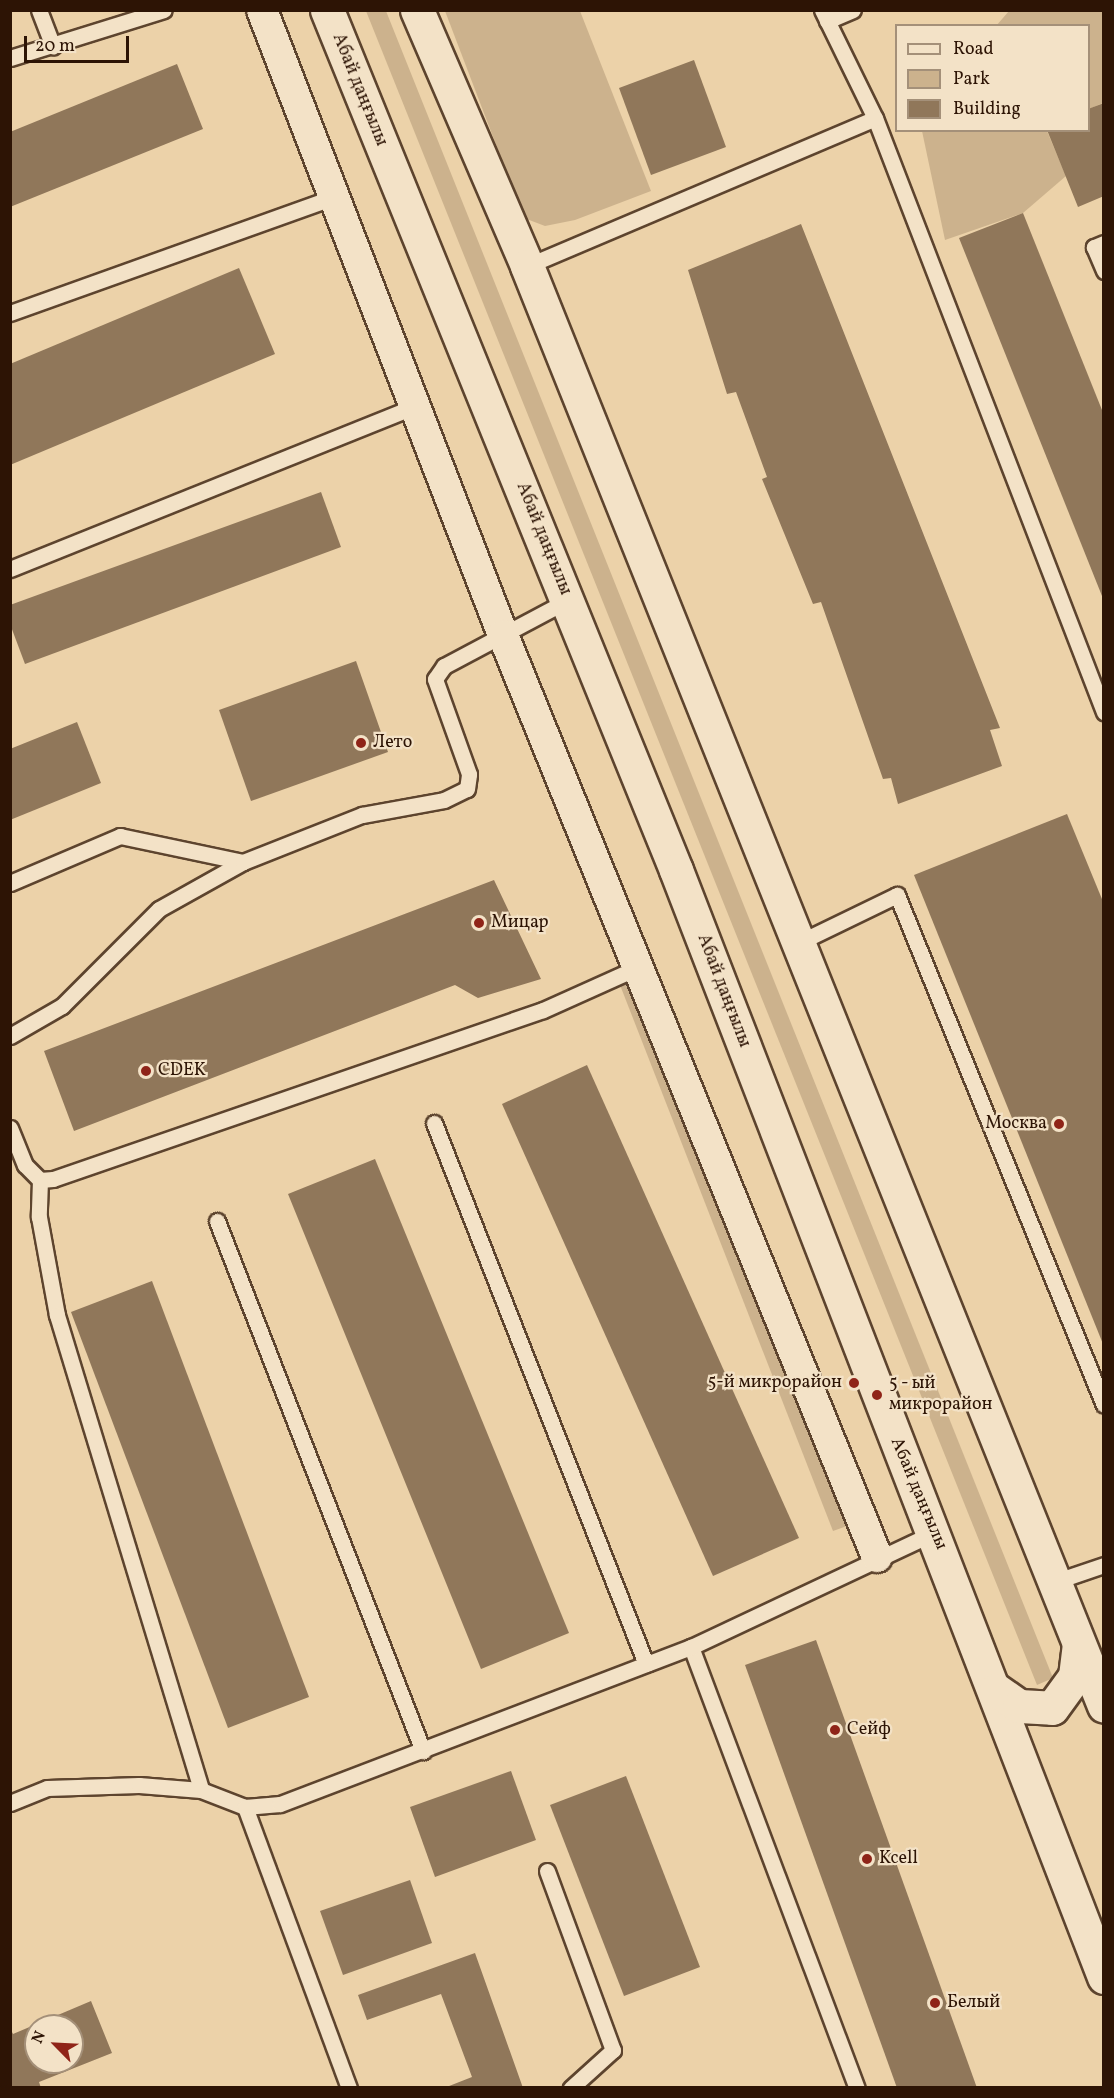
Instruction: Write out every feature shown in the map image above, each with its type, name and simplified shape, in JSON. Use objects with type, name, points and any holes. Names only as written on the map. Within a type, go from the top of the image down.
[{"type":"main road","name":"Абай даңғылы","points":[[327,10],[568,600],[935,1532],[1104,1977]]},
{"type":"main road","points":[[417,10],[527,266],[1104,1706]]},
{"type":"main road","points":[[996,1690],[1019,1706],[1052,1708],[1075,1676],[1079,1646]]},
{"type":"street","points":[[262,10],[336,196],[503,635],[641,966],[877,1557]]},
{"type":"lane","points":[[39,10],[53,46]]},
{"type":"lane","points":[[10,58],[164,10]]},
{"type":"lane","points":[[854,10],[824,16],[875,117],[1104,712]]},
{"type":"lane","points":[[527,266],[875,117]]},
{"type":"lane","points":[[10,313],[336,196]]},
{"type":"lane","points":[[1104,243],[1094,247],[1104,271]]},
{"type":"lane","points":[[10,569],[416,406]]},
{"type":"lane","points":[[10,1036],[62,1006],[159,909],[243,862],[362,815],[444,800],[467,789],[469,774],[435,679],[444,666],[568,600]]},
{"type":"lane","points":[[10,883],[120,836],[243,862]]},
{"type":"lane","points":[[798,943],[897,895],[1104,1405]]},
{"type":"lane","points":[[40,1180],[543,1010],[641,966]]},
{"type":"lane","points":[[434,1123],[646,1664]]},
{"type":"lane","points":[[10,1128],[25,1165],[40,1180],[39,1217],[57,1315],[201,1790]]},
{"type":"lane","points":[[217,1221],[423,1750]]},
{"type":"lane","points":[[10,1803],[47,1788],[201,1790],[245,1807],[280,1804],[691,1647],[877,1557],[935,1532]]},
{"type":"lane","points":[[1054,1582],[1104,1565]]},
{"type":"lane","points":[[691,1647],[857,2088]]},
{"type":"lane","points":[[245,1807],[349,2088]]},
{"type":"lane","points":[[547,1871],[613,2050],[572,2088]]},
{"type":"green space","points":[[366,11],[386,11],[1053,1678],[1037,1685]]},
{"type":"green space","points":[[445,11],[580,11],[651,191],[575,220],[545,226],[524,218]]},
{"type":"green space","points":[[1009,11],[1103,11],[1103,103],[1090,109],[1090,24],[998,24]]},
{"type":"green space","points":[[922,132],[1047,132],[1066,176],[1023,213],[945,240]]},
{"type":"green space","points":[[633,979],[847,1526],[833,1531],[620,985]]},
{"type":"building","points":[[694,60],[726,147],[651,175],[619,88]]},
{"type":"building","points":[[177,64],[203,129],[10,207],[10,132]]},
{"type":"building","points":[[1104,103],[1104,196],[1078,207],[1048,132],[1090,132],[1090,108]]},
{"type":"building","points":[[1023,213],[1104,415],[1104,601],[959,238]]},
{"type":"building","points":[[801,224],[1000,728],[990,730],[1002,766],[898,804],[891,778],[883,779],[821,602],[813,604],[762,479],[767,477],[736,392],[727,394],[688,270]]},
{"type":"building","points":[[239,268],[275,354],[10,465],[10,364]]},
{"type":"building","points":[[321,492],[341,547],[25,664],[10,624],[10,605]]},
{"type":"building","points":[[356,661],[388,752],[251,801],[219,710]]},
{"type":"building","points":[[77,722],[101,783],[10,820],[10,749]]},
{"type":"building","name":"Москва","points":[[1067,814],[1104,904],[1103,1344],[914,875]]},
{"type":"building","points":[[494,880],[541,979],[478,998],[455,985],[74,1131],[44,1051]]},
{"type":"building","points":[[587,1065],[799,1538],[713,1576],[502,1104]]},
{"type":"building","points":[[375,1159],[569,1633],[481,1669],[288,1194]]},
{"type":"building","points":[[152,1281],[309,1697],[228,1728],[71,1312]]},
{"type":"building","points":[[816,1640],[977,2088],[897,2088],[745,1665]]},
{"type":"building","points":[[511,1771],[536,1840],[435,1877],[410,1807]]},
{"type":"building","points":[[626,1776],[700,1967],[624,1996],[550,1805]]},
{"type":"building","points":[[410,1880],[432,1943],[343,1975],[320,1911]]},
{"type":"building","points":[[475,1953],[523,2088],[444,2088],[472,2077],[441,1994],[367,2020],[358,1995]]},
{"type":"building","points":[[91,2001],[112,2053],[84,2064],[84,2014],[60,2014]]},
{"type":"building","points":[[10,2028],[13,2034],[24,2029],[24,2074],[59,2074],[39,2082],[41,2088],[11,2088]]},
{"type":"place","name":"Лето","points":[[361,743]]},
{"type":"place","name":"Мицар","points":[[479,923]]},
{"type":"place","name":"CDEK","points":[[146,1071]]},
{"type":"place","name":"Москва","points":[[1059,1124]]},
{"type":"place","name":"5-й микрорайон","points":[[854,1383]]},
{"type":"place","name":"5 - ый микрорайон","points":[[877,1395]]},
{"type":"place","name":"Сейф","points":[[835,1730]]},
{"type":"place","name":"Kcell","points":[[867,1859]]},
{"type":"place","name":"Белый","points":[[935,2003]]}]
